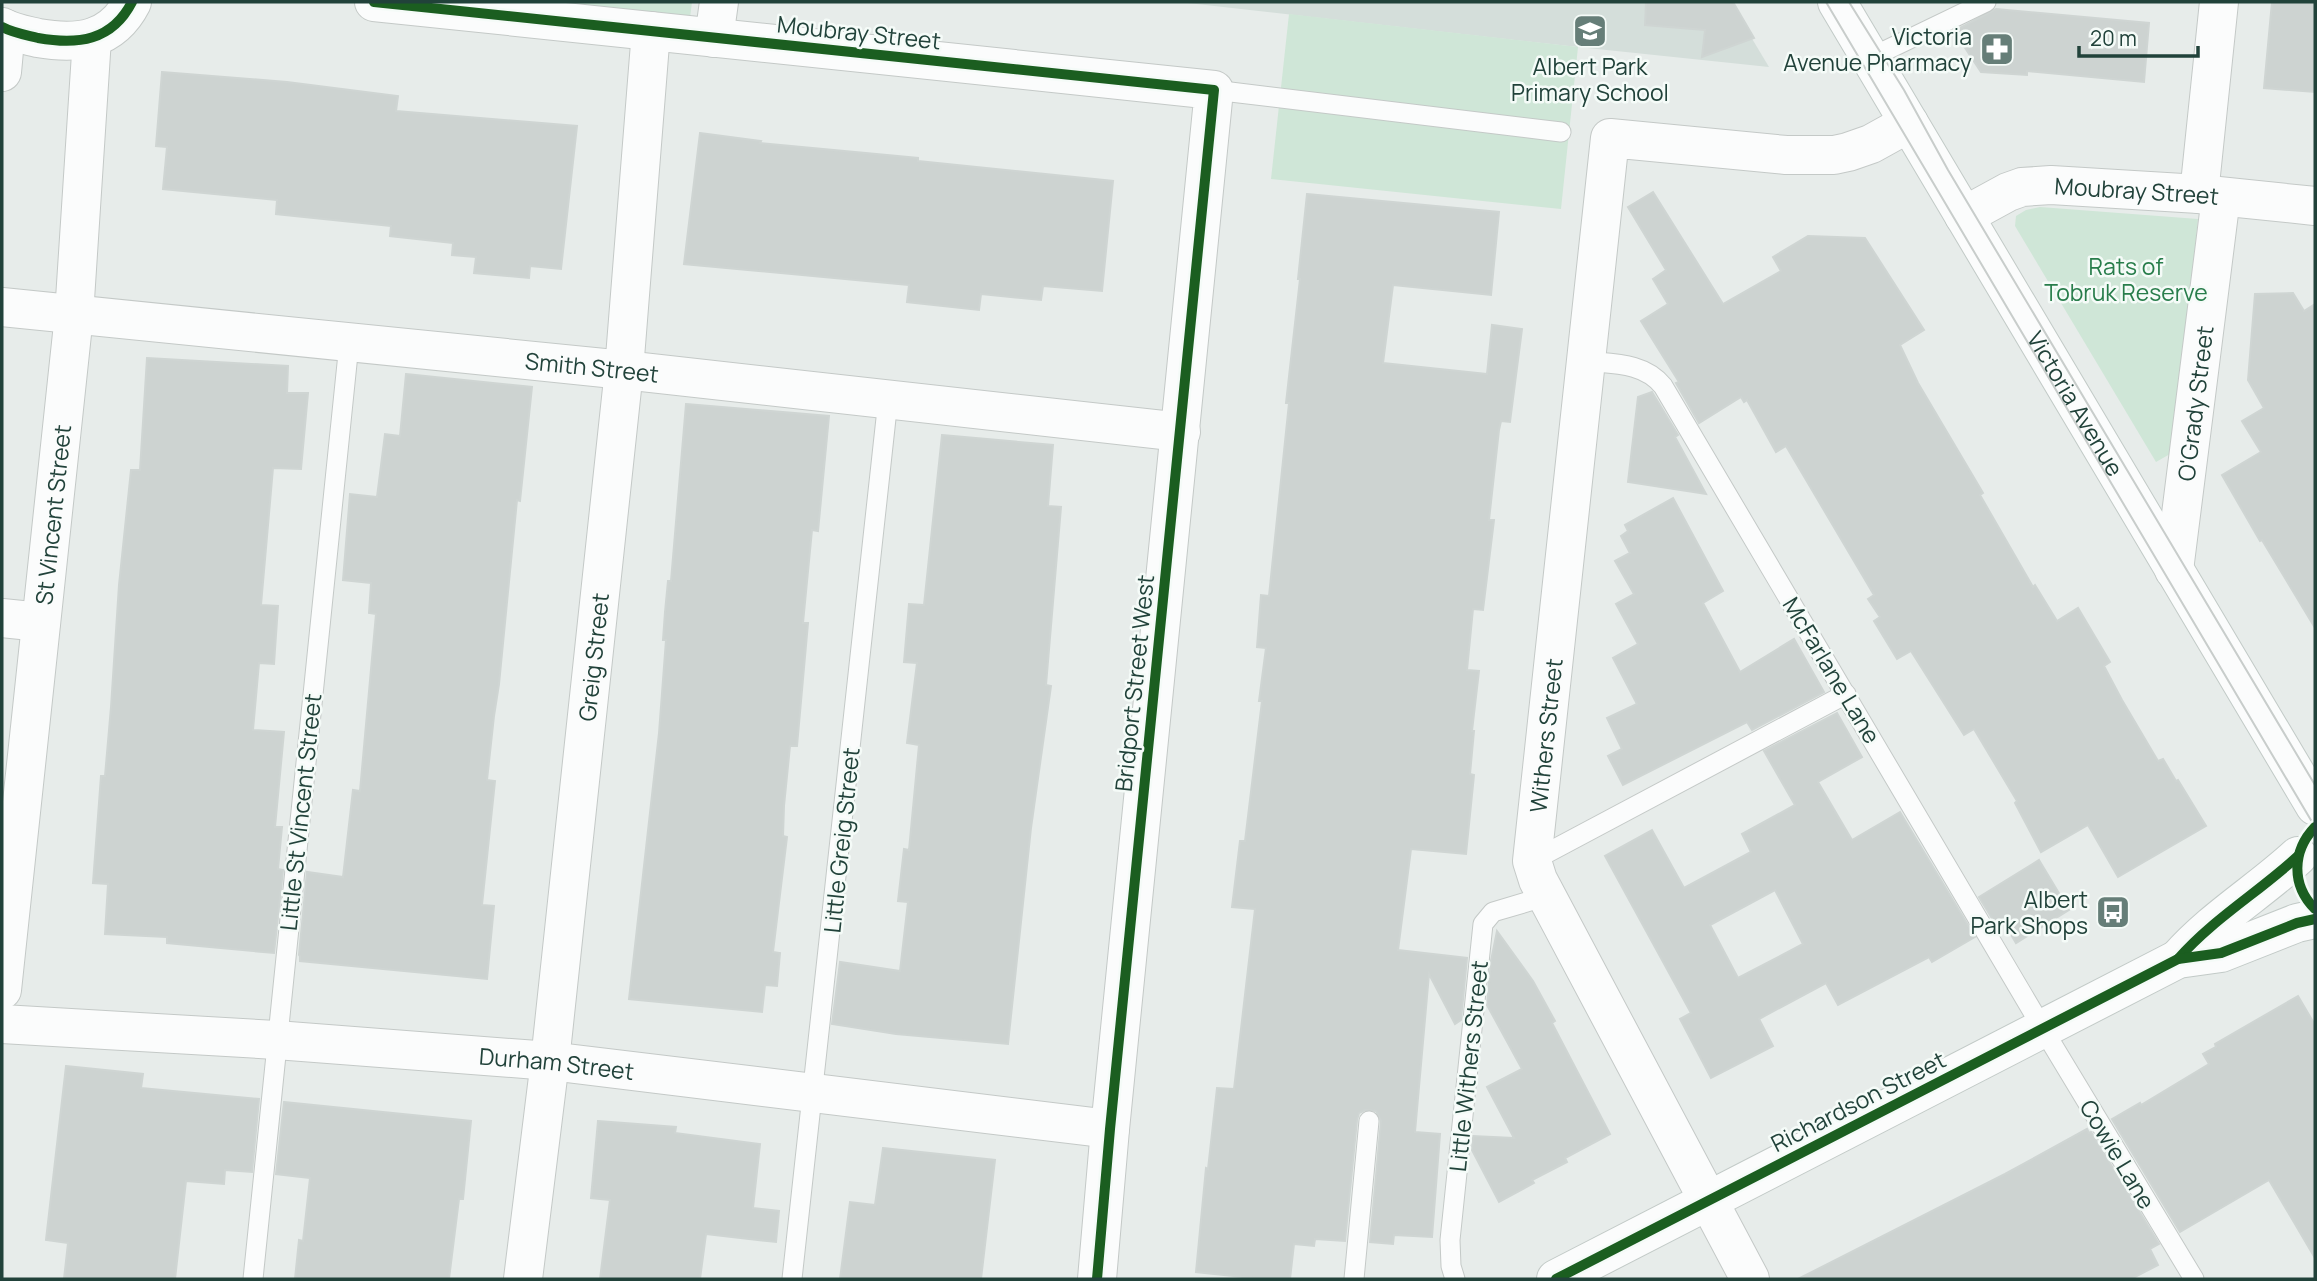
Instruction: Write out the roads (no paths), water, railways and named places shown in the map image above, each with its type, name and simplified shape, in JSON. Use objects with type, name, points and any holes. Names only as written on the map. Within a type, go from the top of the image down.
[{"type":"street","points":[[2,72],[4,28],[54,41],[82,41],[116,24],[132,2]]},
{"type":"street","name":"Moubray Street","points":[[374,2],[463,6],[651,31],[716,20],[1214,90]]},
{"type":"street","name":"Victoria Avenue","points":[[1837,2],[2315,806]]},
{"type":"street","name":"O'Grady Street","points":[[2174,570],[2210,195],[2219,2]]},
{"type":"street","name":"Greig Street","points":[[523,1279],[550,1061],[624,370],[651,31]]},
{"type":"street","name":"St Vincent Street","points":[[2,989],[74,315],[92,38]]},
{"type":"street","name":"Bridport Street West","points":[[1097,1279],[1214,90]]},
{"type":"street","name":"Withers Street","points":[[1750,1279],[1534,872],[1532,862],[1610,138],[1786,155],[1834,155],[1871,144],[1909,123]]},
{"type":"street","name":"Moubray Street","points":[[1964,216],[2008,191],[2033,186],[2071,185],[2315,206]]},
{"type":"street","name":"Smith Street","points":[[2,307],[624,370],[1181,432]]},
{"type":"street","points":[[2,618],[41,622]]},
{"type":"street","points":[[2306,842],[2299,884],[2307,901],[2315,909]]},
{"type":"street","name":"Richardson Street","points":[[2178,960],[2206,929],[2261,889],[2306,842]]},
{"type":"street","name":"Richardson Street","points":[[1556,1279],[2178,960],[2221,953],[2297,923],[2315,919]]},
{"type":"street","name":"Durham Street","points":[[2,1024],[550,1061],[1110,1129]]},
{"type":"lane","points":[[1870,58],[1986,2]]},
{"type":"lane","points":[[1214,90],[1561,132]]},
{"type":"lane","name":"Little St Vincent Street","points":[[253,1279],[349,344]]},
{"type":"lane","name":"McFarlane Lane","points":[[1585,361],[1642,369],[1657,378],[2043,1029]]},
{"type":"lane","name":"Little Greig Street","points":[[792,1279],[888,400]]},
{"type":"lane","points":[[1532,862],[1846,694]]},
{"type":"lane","name":"Little Withers Street","points":[[1455,1279],[1451,1266],[1450,1240],[1483,924],[1493,912],[1547,896]]},
{"type":"lane","name":"Cowie Lane","points":[[2043,1029],[2194,1279]]},
{"type":"lane","points":[[1354,1279],[1369,1121]]},
{"type":"tram line","points":[[1826,2],[2315,827]]},
{"type":"tram line","points":[[1849,2],[1904,90],[1948,170],[2315,785]]},
{"type":"place","name":"Albert Park Primary School","points":[[1590,31]]},
{"type":"place","name":"Victoria Avenue Pharmacy","points":[[1997,49]]},
{"type":"place","name":"Albert Park Shops","points":[[2113,912]]},
{"type":"park label","name":"Rats of Tobruk Reserve","points":[[2126,279]]}]
